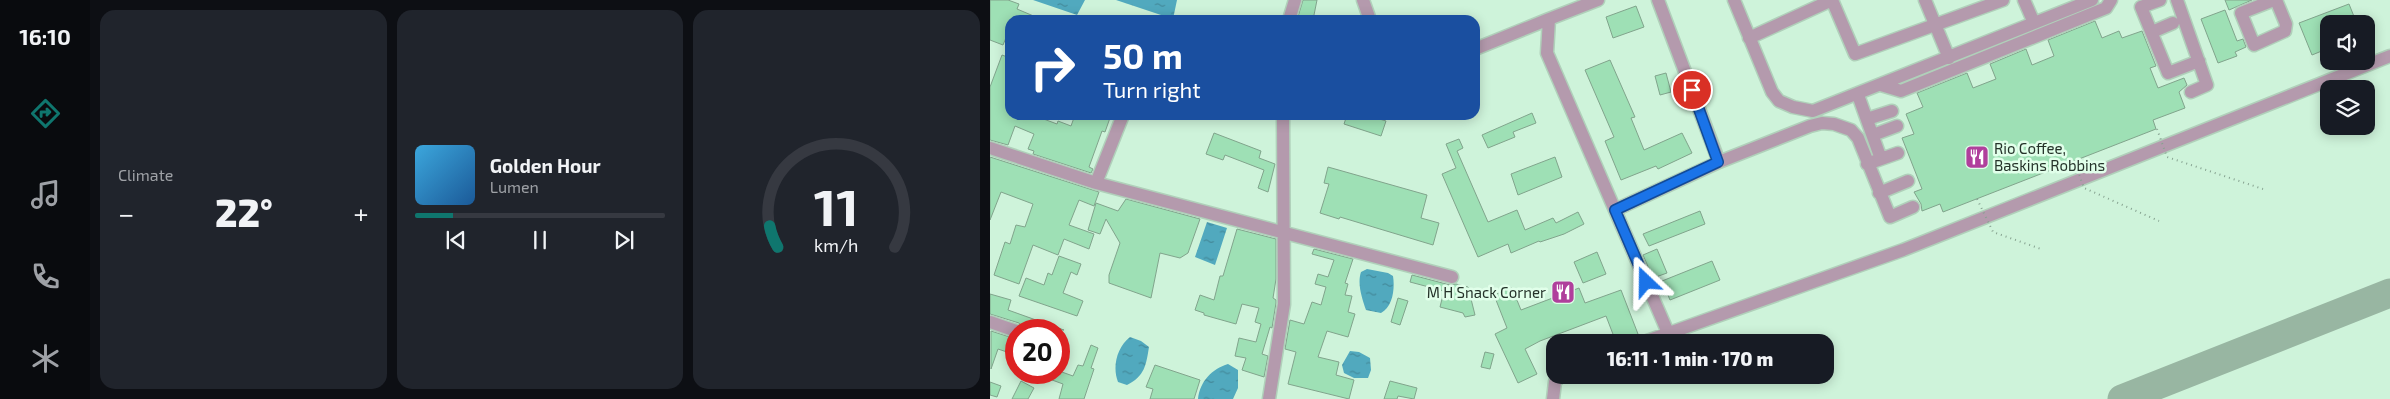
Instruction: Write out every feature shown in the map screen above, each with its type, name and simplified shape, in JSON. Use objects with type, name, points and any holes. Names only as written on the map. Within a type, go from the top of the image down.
[{"type":"street","points":[[1290,15],[1295,0]]},
{"type":"street","points":[[1363,0],[1368,15]]},
{"type":"street","points":[[1480,47],[1598,0]]},
{"type":"street","points":[[1658,0],[1718,162]]},
{"type":"street","points":[[1734,0],[1772,92],[1780,101],[1793,107],[1813,111],[1858,95],[2092,0]]},
{"type":"street","points":[[1749,38],[1832,0],[1855,54],[2003,0]]},
{"type":"street","points":[[1925,0],[1948,58]]},
{"type":"street","points":[[2024,0],[2034,24]]},
{"type":"street","points":[[1881,85],[1901,90],[2106,8],[2111,0]]},
{"type":"street","points":[[2160,0],[2141,7],[2168,73],[2199,61]]},
{"type":"street","points":[[2176,0],[2207,85],[2191,92]]},
{"type":"street","points":[[1549,19],[1547,53],[1668,334]]},
{"type":"street","points":[[2152,32],[2173,23]]},
{"type":"street","points":[[1674,334],[1903,250],[2390,56]]},
{"type":"street","points":[[1858,95],[1881,159]]},
{"type":"street","points":[[1867,119],[1892,111]]},
{"type":"street","points":[[1096,183],[1121,120]]},
{"type":"street","points":[[1269,399],[1284,304],[1283,120]]},
{"type":"street","points":[[1615,210],[1718,162],[1810,126],[1822,124],[1834,124],[1852,130],[1858,138],[1890,217],[1912,207]]},
{"type":"street","points":[[1873,135],[1897,126]]},
{"type":"street","points":[[990,148],[1096,183],[1452,277]]},
{"type":"street","points":[[1867,164],[1898,153]]},
{"type":"street","points":[[1879,192],[1908,181]]},
{"type":"street","points":[[990,322],[1005,327]]},
{"type":"street","points":[[1553,399],[1555,384]]},
{"type":"path","points":[[2156,129],[2167,157],[2263,189]]},
{"type":"path","points":[[2074,161],[2084,188],[2159,221]]},
{"type":"path","points":[[1977,199],[1993,232],[2041,249]]},
{"type":"water","points":[[1033,0],[1085,0],[1077,15]]},
{"type":"water","points":[[1116,0],[1177,0],[1174,15],[1161,15]]},
{"type":"water","points":[[1207,222],[1227,228],[1215,265],[1195,257]]},
{"type":"water","points":[[1367,269],[1388,273],[1393,276],[1394,286],[1391,302],[1381,313],[1366,310],[1364,305],[1360,281],[1361,272]]},
{"type":"water","points":[[1130,337],[1141,341],[1149,347],[1144,369],[1138,378],[1127,385],[1118,382],[1116,364],[1122,346]]},
{"type":"water","points":[[1350,351],[1359,352],[1370,358],[1371,370],[1368,378],[1354,378],[1344,373],[1342,365]]},
{"type":"water","points":[[1228,364],[1238,370],[1238,388],[1233,399],[1198,399],[1204,381],[1217,369]]},
{"type":"building","points":[[990,0],[1008,0],[1019,4],[1017,9],[1031,15],[1005,15],[1005,40],[1003,45],[990,40]]},
{"type":"building","points":[[1303,0],[1317,0],[1314,15],[1298,15]]},
{"type":"building","points":[[2225,0],[2252,0],[2229,10]]},
{"type":"building","points":[[2349,4],[2353,15],[2320,15]]},
{"type":"building","points":[[1636,6],[1644,27],[1613,38],[1606,17]]},
{"type":"building","points":[[2225,10],[2237,41],[2243,39],[2246,47],[2235,52],[2237,56],[2218,63],[2201,19]]},
{"type":"building","points":[[2320,15],[2320,52],[2312,55],[2299,23]]},
{"type":"building","points":[[2095,21],[2102,38],[2119,31],[2122,38],[2142,31],[2156,66],[2150,68],[2158,88],[2184,78],[2187,85],[2179,92],[2185,108],[2153,120],[2156,129],[1943,212],[1940,204],[1922,211],[1921,204],[1914,192],[1922,189],[1902,138],[1914,134],[1906,114],[1923,107],[1917,93],[1967,73],[1973,88],[1996,79],[1990,64],[2026,49],[2032,65],[2054,56],[2048,40]]},
{"type":"building","points":[[1002,55],[1005,56],[1005,120],[1046,120],[1057,124],[1058,121],[1071,126],[1073,120],[1109,120],[1105,132],[1102,131],[1089,167],[1093,169],[1091,173],[1033,154],[1034,151],[1028,149],[1034,134],[1015,126],[1008,145],[990,140],[990,87]]},
{"type":"building","points":[[1610,60],[1635,117],[1631,118],[1644,150],[1682,133],[1692,153],[1658,169],[1656,166],[1621,180],[1605,141],[1614,137],[1585,70]]},
{"type":"building","points":[[1666,73],[1671,92],[1660,95],[1655,76]]},
{"type":"building","points":[[1532,113],[1536,123],[1513,132],[1515,137],[1488,148],[1482,135]]},
{"type":"building","points":[[1345,120],[1386,121],[1381,136],[1344,124]]},
{"type":"building","points":[[1214,133],[1261,151],[1259,158],[1275,164],[1268,192],[1258,188],[1264,170],[1225,155],[1223,160],[1206,154]]},
{"type":"building","points":[[1459,139],[1463,148],[1457,151],[1488,222],[1517,210],[1525,230],[1553,218],[1556,223],[1578,212],[1584,224],[1564,234],[1539,241],[1511,253],[1508,244],[1478,257],[1442,174],[1456,168],[1446,144]]},
{"type":"building","points":[[990,157],[1099,192],[1094,206],[1079,200],[1069,225],[1094,234],[1089,249],[1064,239],[1058,255],[1033,245],[1019,284],[994,275],[1005,242],[1010,244],[1016,225],[1025,227],[1033,204],[1001,192],[990,220]]},
{"type":"building","points":[[1555,157],[1562,177],[1518,195],[1511,174]]},
{"type":"building","points":[[1328,167],[1427,195],[1421,218],[1439,223],[1433,245],[1340,217],[1339,219],[1320,213],[1329,184],[1324,183]]},
{"type":"building","points":[[1126,199],[1200,219],[1188,253],[1180,258],[1160,253],[1151,298],[1109,283],[1109,275],[1120,243],[1106,219],[1100,234],[1088,230],[1096,203],[1118,211]]},
{"type":"building","points":[[1700,211],[1705,224],[1649,246],[1643,234]]},
{"type":"building","points":[[1237,229],[1276,239],[1276,279],[1273,298],[1276,300],[1276,303],[1272,328],[1270,327],[1262,354],[1268,356],[1264,377],[1242,370],[1246,358],[1235,356],[1239,338],[1256,342],[1261,324],[1255,322],[1259,308],[1242,304],[1236,324],[1204,315],[1204,313],[1195,310],[1200,295],[1214,300],[1220,276],[1223,276]]},
{"type":"building","points":[[1314,249],[1353,259],[1345,283],[1348,284],[1345,295],[1352,296],[1348,312],[1355,314],[1348,337],[1327,331],[1318,357],[1339,362],[1336,375],[1354,380],[1349,399],[1288,384],[1296,352],[1285,349],[1290,320],[1304,324],[1312,302],[1321,305],[1326,287],[1315,284],[1318,274],[1328,277],[1334,260],[1312,254]]},
{"type":"building","points":[[1657,249],[1667,273],[1653,278],[1643,255]]},
{"type":"building","points":[[1597,252],[1606,274],[1583,283],[1574,262]]},
{"type":"building","points":[[1059,256],[1081,264],[1077,275],[1071,272],[1063,293],[1083,301],[1077,316],[1019,296],[1026,278],[1044,285],[1048,273],[1052,275]]},
{"type":"building","points":[[1712,261],[1720,280],[1670,300],[1662,281]]},
{"type":"building","points":[[1412,275],[1450,285],[1456,284],[1468,287],[1475,315],[1465,317],[1463,313],[1440,307],[1444,291],[1410,282]]},
{"type":"building","points":[[1512,288],[1521,310],[1579,288],[1585,303],[1621,290],[1638,334],[1613,334],[1606,316],[1558,334],[1546,334],[1546,339],[1525,349],[1537,374],[1518,383],[1495,334],[1507,328],[1494,295]]},
{"type":"building","points":[[990,294],[1011,300],[1008,310],[1033,319],[1006,319],[990,314]]},
{"type":"building","points":[[1398,298],[1408,301],[1400,325],[1391,322]]},
{"type":"building","points":[[991,331],[1005,335],[1005,351],[998,349],[991,369]]},
{"type":"building","points":[[1091,345],[1098,348],[1091,368],[1094,369],[1084,399],[1059,399],[1063,384],[1070,384],[1070,375],[1073,376],[1078,365],[1083,366]]},
{"type":"building","points":[[1485,352],[1494,354],[1490,369],[1481,367]]},
{"type":"building","points":[[1155,365],[1200,380],[1194,399],[1150,399],[1153,389],[1146,387]]},
{"type":"building","points":[[1390,381],[1417,388],[1414,399],[1398,396],[1397,399],[1384,399]]},
{"type":"building","points":[[990,382],[1001,386],[997,397],[990,395]]},
{"type":"building","points":[[1020,384],[1027,384],[1034,388],[1028,399],[1012,399]]},
{"type":"taxiway","points":[[2122,399],[2390,293]]},
{"type":"place","name":"Rio Coffee, Baskins Robbins","points":[[1977,157]]},
{"type":"place","name":"M H Snack Corner","points":[[1563,292]]},
{"type":"route","points":[[1646,282],[1615,210],[1718,162],[1692,90]]}]
